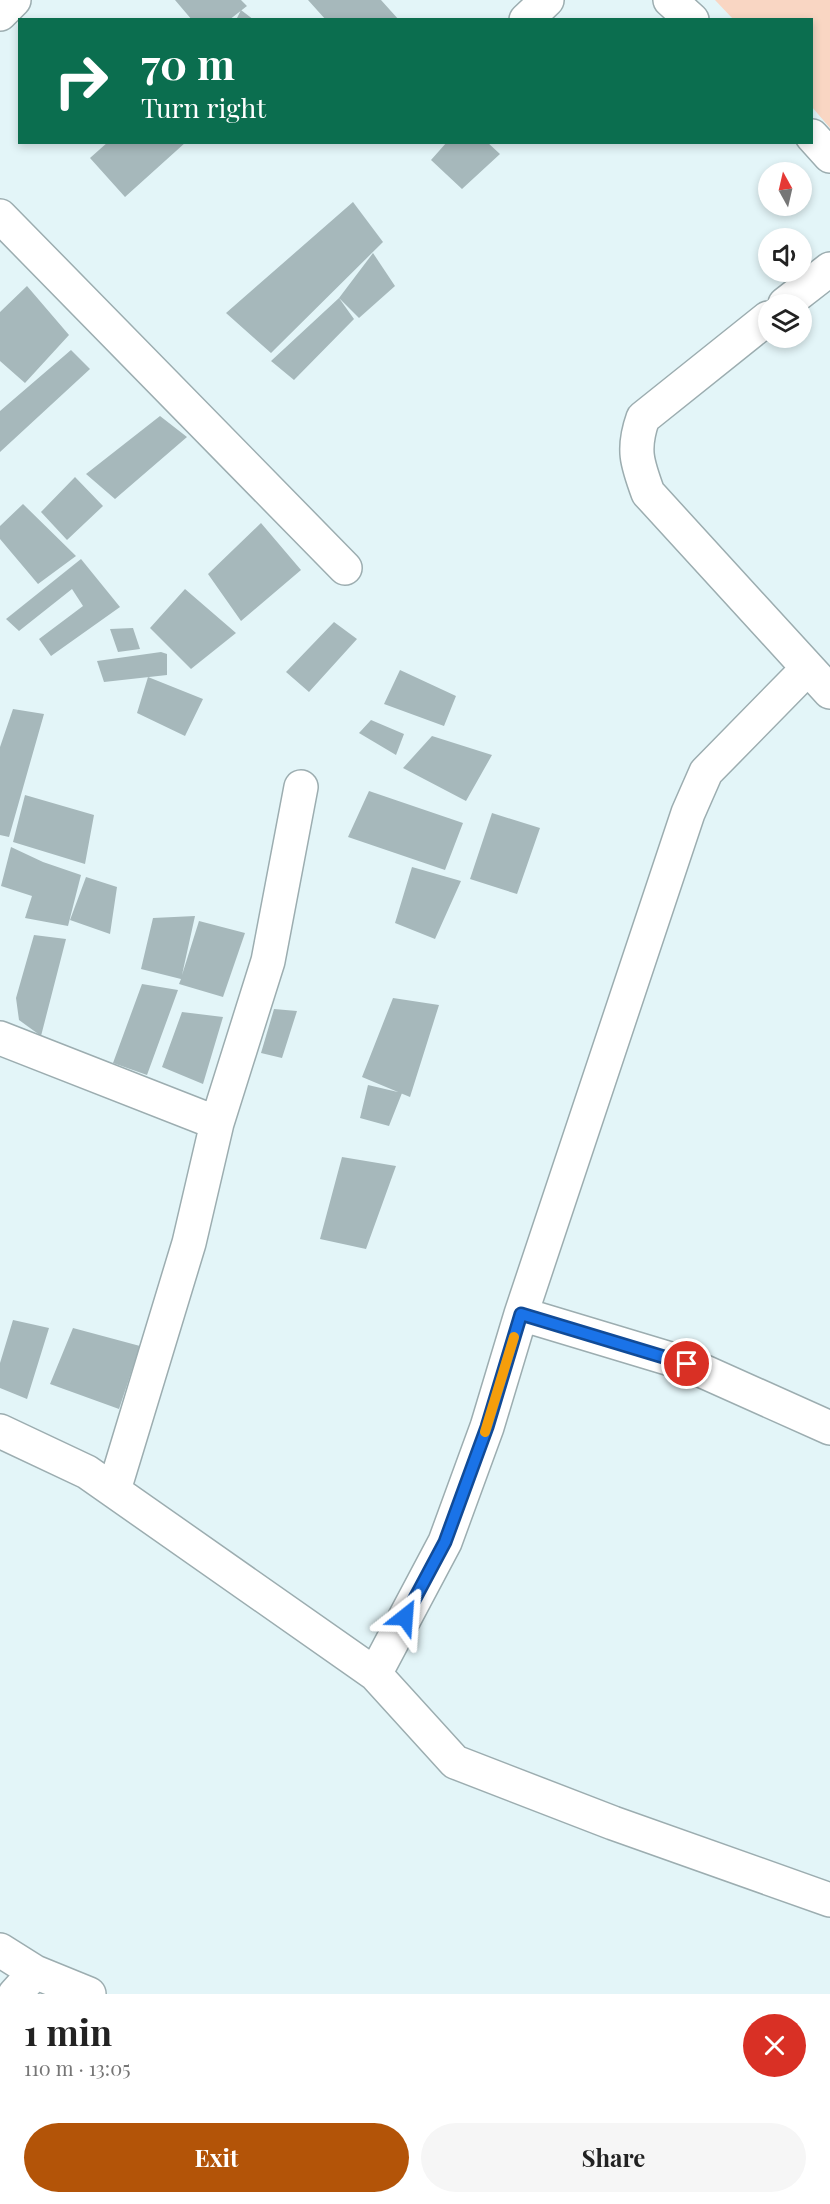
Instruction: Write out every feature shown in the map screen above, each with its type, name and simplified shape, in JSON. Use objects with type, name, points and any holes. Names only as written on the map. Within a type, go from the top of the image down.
[{"type":"street","points":[[0,14],[14,0]]},
{"type":"street","points":[[528,18],[547,0]]},
{"type":"street","points":[[670,0],[690,18]]},
{"type":"street","points":[[813,137],[830,156]]},
{"type":"street","points":[[0,216],[345,568]]},
{"type":"street","points":[[798,294],[830,269]]},
{"type":"street","points":[[758,326],[643,418],[635,439],[637,463],[648,493],[830,692]]},
{"type":"street","points":[[375,1674],[445,1542],[487,1427],[521,1314],[688,813],[706,772],[808,668]]},
{"type":"street","points":[[114,1490],[189,1243],[217,1123],[268,961],[301,787]]},
{"type":"street","points":[[0,1038],[217,1123]]},
{"type":"street","points":[[521,1314],[687,1364],[830,1428]]},
{"type":"street","points":[[0,1431],[87,1472],[375,1674],[455,1762],[613,1823],[830,1900]]},
{"type":"street","points":[[0,1950],[25,1983],[89,1994]]},
{"type":"shaded area","points":[[715,0],[830,0],[830,128],[813,108],[813,18],[732,18]]},
{"type":"building","points":[[175,0],[241,0],[247,6],[232,18],[190,18]]},
{"type":"building","points":[[308,0],[381,0],[397,18],[324,18]]},
{"type":"building","points":[[241,10],[251,18],[237,18]]},
{"type":"building","points":[[106,144],[184,144],[125,197],[90,158]]},
{"type":"building","points":[[445,144],[489,144],[500,154],[462,189],[431,160]]},
{"type":"building","points":[[353,202],[383,242],[271,353],[226,313]]},
{"type":"building","points":[[373,253],[395,286],[359,318],[339,298]]},
{"type":"building","points":[[27,286],[69,335],[25,383],[0,361],[0,312]]},
{"type":"building","points":[[339,298],[354,319],[294,380],[271,361]]},
{"type":"building","points":[[71,350],[90,369],[0,452],[0,411]]},
{"type":"building","points":[[160,416],[187,437],[115,499],[86,474]]},
{"type":"building","points":[[75,477],[103,506],[67,540],[41,512]]},
{"type":"building","points":[[23,504],[76,556],[38,584],[0,539],[0,526]]},
{"type":"building","points":[[261,523],[301,570],[241,621],[208,574]]},
{"type":"building","points":[[81,559],[120,607],[51,656],[39,639],[83,606],[72,589],[19,631],[6,619]]},
{"type":"building","points":[[185,589],[236,633],[191,669],[150,628]]},
{"type":"building","points":[[334,622],[357,639],[309,692],[286,672]]},
{"type":"building","points":[[133,628],[140,649],[118,652],[110,629]]},
{"type":"building","points":[[161,652],[167,654],[167,675],[104,682],[97,661]]},
{"type":"building","points":[[400,670],[456,696],[444,726],[384,704]]},
{"type":"building","points":[[148,677],[203,699],[185,736],[137,713]]},
{"type":"building","points":[[13,709],[44,714],[9,837],[0,835],[0,747]]},
{"type":"building","points":[[371,720],[404,734],[396,755],[359,733]]},
{"type":"building","points":[[432,736],[492,755],[466,801],[403,768]]},
{"type":"building","points":[[369,791],[463,823],[445,870],[348,837]]},
{"type":"building","points":[[25,795],[94,815],[85,864],[13,842]]},
{"type":"building","points":[[492,813],[540,828],[517,894],[470,879]]},
{"type":"building","points":[[11,847],[43,862],[81,875],[68,926],[25,918],[32,896],[1,886]]},
{"type":"building","points":[[412,867],[461,881],[435,939],[395,923]]},
{"type":"building","points":[[86,877],[117,887],[110,934],[70,920]]},
{"type":"building","points":[[195,916],[182,975],[199,921],[245,933],[223,997],[179,984],[181,979],[141,969],[153,918]]},
{"type":"building","points":[[34,935],[66,939],[41,1036],[19,1020],[16,998]]},
{"type":"building","points":[[142,984],[178,990],[147,1075],[113,1063]]},
{"type":"building","points":[[393,998],[439,1005],[410,1097],[362,1077]]},
{"type":"building","points":[[274,1009],[297,1011],[282,1058],[261,1053]]},
{"type":"building","points":[[182,1012],[223,1017],[203,1084],[162,1067]]},
{"type":"building","points":[[368,1085],[402,1093],[389,1126],[360,1118]]},
{"type":"building","points":[[342,1157],[396,1166],[366,1249],[320,1239]]},
{"type":"building","points":[[13,1320],[49,1328],[27,1399],[0,1388],[0,1363]]},
{"type":"building","points":[[73,1328],[140,1346],[119,1409],[50,1384]]},
{"type":"slow traffic","points":[[485,1432],[514,1337]]},
{"type":"route","points":[[405,1617],[445,1542],[487,1427],[521,1314],[687,1364]]}]
